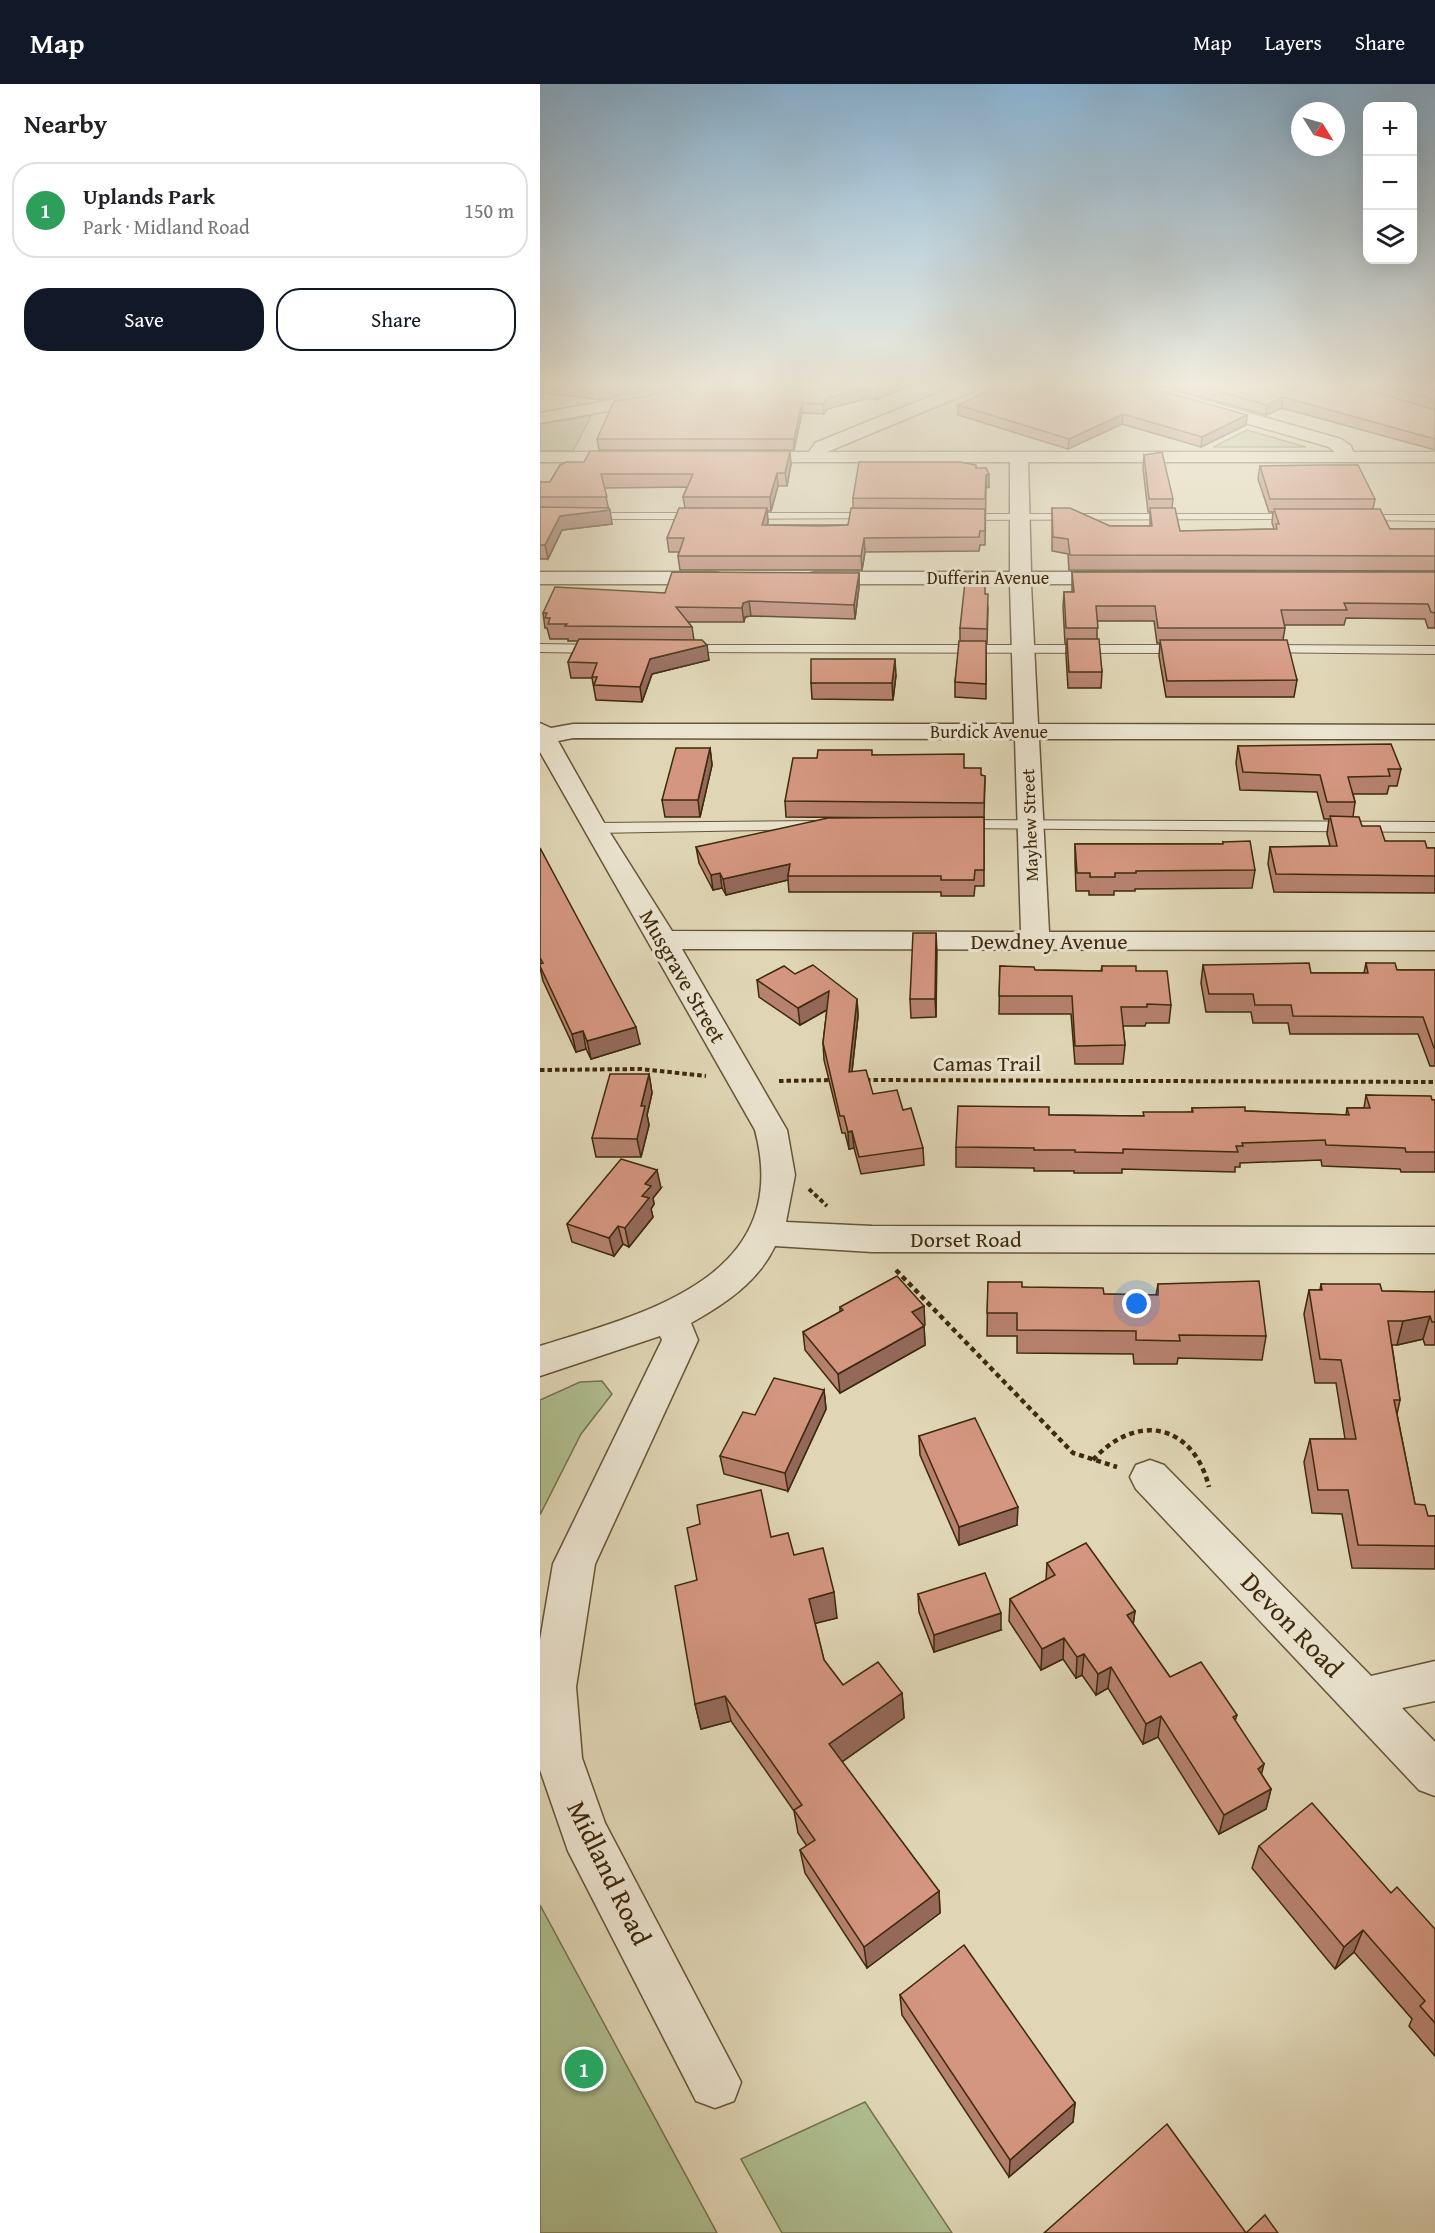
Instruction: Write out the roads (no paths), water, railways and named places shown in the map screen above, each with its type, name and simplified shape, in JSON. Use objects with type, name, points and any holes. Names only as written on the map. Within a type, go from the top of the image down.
[{"type":"street","name":"Mayhew Street","points":[[1019,485],[1029,825],[1035,941]]},
{"type":"street","points":[[540,578],[739,578]]},
{"type":"street","name":"Dufferin Avenue","points":[[798,578],[1139,578]]},
{"type":"street","name":"Burdick Avenue","points":[[542,734],[573,731],[1435,732]]},
{"type":"street","name":"Musgrave Street","points":[[542,734],[594,828],[663,940],[771,1130],[779,1156],[778,1195],[765,1233]]},
{"type":"street","name":"Dewdney Avenue","points":[[663,940],[1435,941]]},
{"type":"street","points":[[540,1361],[670,1317],[719,1290],[747,1263],[765,1233]]},
{"type":"street","name":"Dorset Road","points":[[765,1233],[872,1239],[1435,1240]]},
{"type":"street","name":"Midland Road","points":[[670,1317],[680,1340],[574,1564],[554,1687],[556,1723],[559,1758],[585,1834],[715,2082]]},
{"type":"street","name":"Devon Road","points":[[1150,1477],[1435,1774]]},
{"type":"street","points":[[1364,1700],[1386,1691],[1435,1681]]},
{"type":"lane","points":[[645,516],[654,500]]},
{"type":"lane","points":[[540,516],[890,516]]},
{"type":"lane","points":[[948,516],[1304,517]]},
{"type":"lane","points":[[1352,517],[1435,518]]},
{"type":"lane","points":[[540,648],[612,649]]},
{"type":"lane","points":[[671,649],[1201,649]]},
{"type":"lane","points":[[1248,649],[1435,650]]},
{"type":"lane","points":[[941,825],[1435,827]]},
{"type":"lane","points":[[594,828],[839,826]]},
{"type":"place","name":"Uplands Park","points":[[584,2069]]}]
